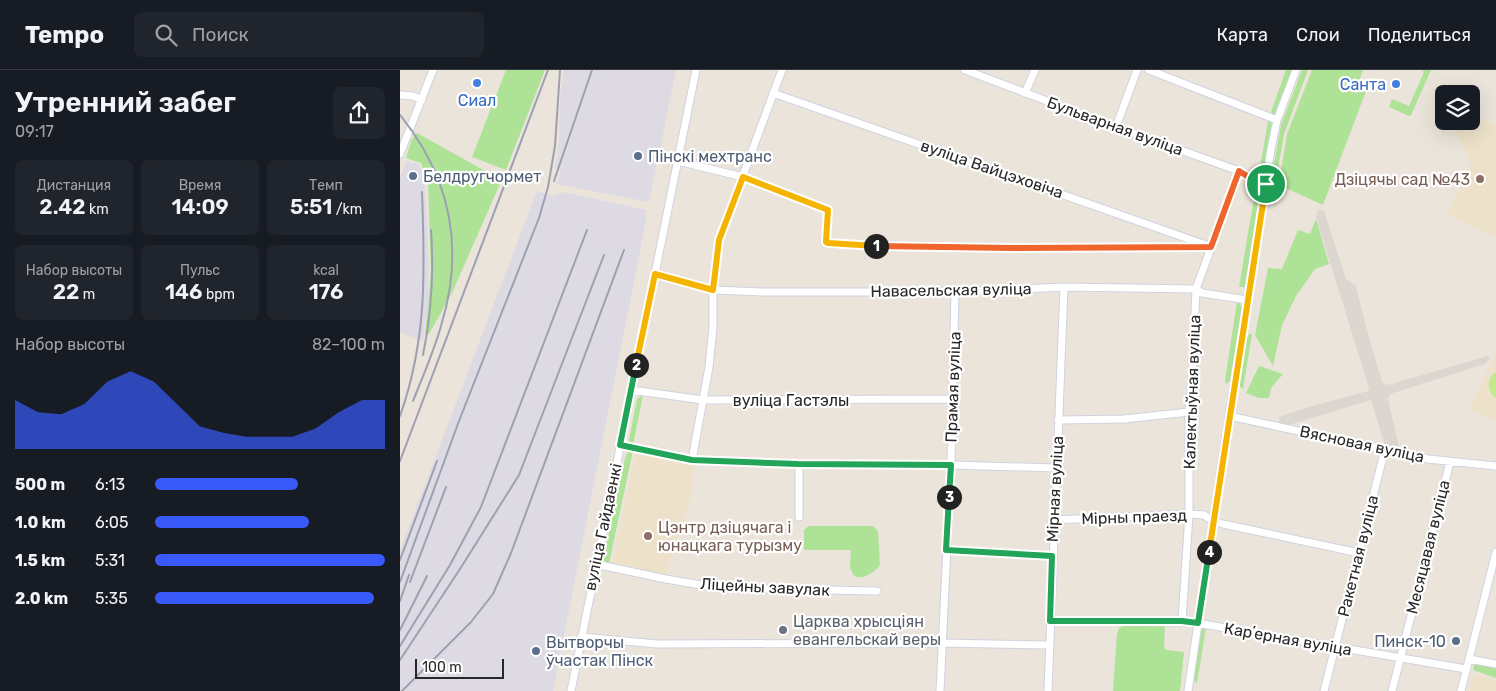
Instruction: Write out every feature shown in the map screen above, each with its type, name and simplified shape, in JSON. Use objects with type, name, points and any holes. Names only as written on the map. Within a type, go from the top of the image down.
[{"type":"street","points":[[401,151],[433,70]]},
{"type":"street","name":"вуліца Гайдаенкі","points":[[571,691],[595,564],[696,70]]},
{"type":"street","points":[[692,460],[709,367],[713,327],[713,290],[719,240],[782,70]]},
{"type":"street","name":"Бульварная вуліца","points":[[964,70],[1116,128],[1239,171],[1255,181],[1266,184]]},
{"type":"street","points":[[1025,93],[1035,70]]},
{"type":"street","points":[[1116,128],[1137,70]]},
{"type":"street","points":[[1149,70],[1277,120]]},
{"type":"street","points":[[1188,691],[1228,416],[1277,120],[1296,70]]},
{"type":"street","name":"вуліца Вайцэховіча","points":[[773,93],[1211,247]]},
{"type":"street","points":[[400,95],[412,96],[422,100]]},
{"type":"street","points":[[678,161],[743,177],[828,210],[826,242],[830,244],[1012,248],[1211,247]]},
{"type":"street","name":"Калектыўная вуліца","points":[[1182,621],[1188,514],[1189,412],[1196,289],[1239,171]]},
{"type":"street","name":"Навасельская вуліца","points":[[655,274],[713,290],[766,292],[954,292],[1064,287],[1196,289],[1202,293],[1247,300]]},
{"type":"street","name":"Мірная вуліца","points":[[1048,691],[1048,645],[1064,287]]},
{"type":"street","name":"Прамая вуліца","points":[[940,691],[951,465],[955,346],[954,292]]},
{"type":"street","name":"вуліца Гастэлы","points":[[631,390],[703,400],[952,399]]},
{"type":"street","points":[[1058,420],[1124,419],[1189,412]]},
{"type":"street","name":"Вясновая вуліца","points":[[1228,416],[1450,462],[1496,466]]},
{"type":"street","points":[[620,445],[692,460],[798,464],[1056,468]]},
{"type":"street","name":"Ракетная вуліца","points":[[1324,691],[1385,449]]},
{"type":"street","name":"Месяцавая вуліца","points":[[1392,691],[1450,462]]},
{"type":"street","points":[[798,464],[799,517]]},
{"type":"street","name":"Мірны праезд","points":[[1054,520],[1188,514],[1204,515],[1213,521],[1359,553]]},
{"type":"street","points":[[946,550],[1052,556]]},
{"type":"street","points":[[1461,691],[1496,552]]},
{"type":"street","name":"Ліцейны завулак","points":[[595,564],[718,588],[877,591]]},
{"type":"street","name":"Карʼерная вуліца","points":[[1050,621],[1182,621],[1466,669]]},
{"type":"street","points":[[581,637],[657,644],[942,643],[1048,645]]},
{"type":"street","points":[[1469,659],[1496,664]]},
{"type":"shaded area","name":"Пінскі мехтранс","points":[[564,70],[676,70],[649,202],[556,184],[561,171],[555,168],[559,143],[560,95]]},
{"type":"shaded area","name":"Дзіцячы сад №43","points":[[1480,118],[1496,126],[1496,238],[1448,215],[1471,163],[1456,132],[1457,130],[1480,130]]},
{"type":"shaded area","points":[[406,161],[419,164],[424,180],[426,201],[429,267],[428,300],[423,340],[400,333],[400,178]]},
{"type":"shaded area","points":[[537,191],[553,196],[564,192],[646,210],[646,220],[553,691],[400,691],[400,550]]},
{"type":"shaded area","points":[[1318,209],[1324,211],[1346,279],[1356,286],[1382,382],[1388,385],[1488,356],[1490,358],[1485,364],[1390,394],[1388,399],[1400,451],[1385,446],[1371,400],[1289,425],[1280,424],[1279,417],[1368,391],[1369,388],[1316,217]]},
{"type":"shaded area","points":[[1496,351],[1496,422],[1469,409]]},
{"type":"shaded area","name":"Цэнтр дзіцячага і юнацкага турызму","points":[[635,452],[689,462],[694,465],[689,505],[665,577],[612,566]]},
{"type":"shaded area","points":[[1478,675],[1496,681],[1496,691],[1470,691],[1472,677]]},
{"type":"green space","points":[[506,70],[545,70],[506,170],[472,157]]},
{"type":"green space","points":[[1286,70],[1292,70],[1274,116],[1271,112]]},
{"type":"green space","points":[[1302,70],[1308,70],[1284,134],[1275,185],[1271,180],[1281,125]]},
{"type":"green space","points":[[1312,70],[1363,70],[1360,79],[1369,83],[1323,205],[1279,185],[1287,134]]},
{"type":"green space","points":[[1422,70],[1431,70],[1411,115],[1409,116],[1389,107],[1392,99],[1409,106],[1424,72]]},
{"type":"green space","points":[[1268,121],[1271,121],[1272,124],[1262,180],[1258,179]]},
{"type":"green space","points":[[417,133],[485,171],[503,177],[452,293],[429,334],[425,335],[431,273],[428,181],[421,163],[406,158],[412,139]]},
{"type":"green space","points":[[1255,192],[1260,192],[1245,287],[1239,287]]},
{"type":"green space","points":[[1316,219],[1329,264],[1315,269],[1296,296],[1282,325],[1273,366],[1255,335],[1268,268],[1282,269],[1298,230],[1310,234]]},
{"type":"green space","points":[[1237,302],[1242,307],[1230,381],[1226,384],[1225,380]]},
{"type":"green space","points":[[1249,334],[1252,334],[1243,389],[1239,386],[1239,383],[1245,343]]},
{"type":"green space","points":[[1259,366],[1283,374],[1271,388],[1269,398],[1259,398],[1246,393]]},
{"type":"green space","points":[[1496,372],[1496,398],[1490,392],[1488,385],[1490,378]]},
{"type":"green space","points":[[643,395],[633,445],[629,440],[637,399]]},
{"type":"green space","points":[[633,450],[609,564],[603,560],[625,458],[628,452]]},
{"type":"green space","points":[[809,526],[873,526],[878,531],[880,565],[870,574],[857,577],[853,575],[850,568],[851,550],[804,549],[804,530]]},
{"type":"green space","points":[[1165,623],[1164,648],[1184,652],[1180,691],[1113,691],[1119,628],[1125,625]]},
{"type":"green space","points":[[1206,628],[1197,683],[1193,680],[1201,630]]},
{"type":"green space","points":[[1475,662],[1496,666],[1496,678],[1473,670]]},
{"type":"railway","points":[[400,461],[548,70]]},
{"type":"railway","points":[[400,582],[459,421],[539,218],[548,187],[555,146],[560,70]]},
{"type":"railway","points":[[554,181],[592,70]]},
{"type":"railway","points":[[400,115],[431,163],[441,188],[448,214],[452,241],[452,269],[441,326],[413,401]]},
{"type":"railway","points":[[400,416],[409,388],[420,333],[424,250],[422,192]]},
{"type":"railway","points":[[423,355],[432,293],[431,230]]},
{"type":"railway","points":[[400,646],[450,565],[481,507],[587,230]]},
{"type":"railway","points":[[402,691],[471,622],[493,594],[511,553],[624,250]]},
{"type":"railway","points":[[400,660],[519,475],[604,255]]},
{"type":"railway","points":[[400,560],[437,461]]},
{"type":"railway","points":[[410,582],[446,487]]},
{"type":"railway","points":[[400,601],[409,575]]},
{"type":"railway","points":[[400,630],[427,576]]},
{"type":"place","name":"Сиал","points":[[477,83]]},
{"type":"place","name":"Санта","points":[[1396,84]]},
{"type":"place","name":"Пінскі мехтранс","points":[[638,156]]},
{"type":"place","name":"Белдругчормет","points":[[413,176]]},
{"type":"place","name":"Дзіцячы сад №43","points":[[1480,179]]},
{"type":"place","name":"Цэнтр дзіцячага і юнацкага турызму","points":[[648,536]]},
{"type":"place","name":"Царква хрысціян евангельскай веры","points":[[783,630]]},
{"type":"place","name":"Пинск-10","points":[[1456,641]]},
{"type":"place","name":"Вытворчы ўчастак Пінск","points":[[536,651]]},
{"type":"route","points":[[1239,171],[1255,181],[1266,184],[1228,416],[1198,623],[1182,621],[1050,621],[1052,556],[946,550],[951,465],[798,464],[692,460],[620,445],[655,274],[713,290],[719,240],[743,177],[828,210],[826,242],[830,244],[1012,248],[1211,247],[1239,171]]}]
